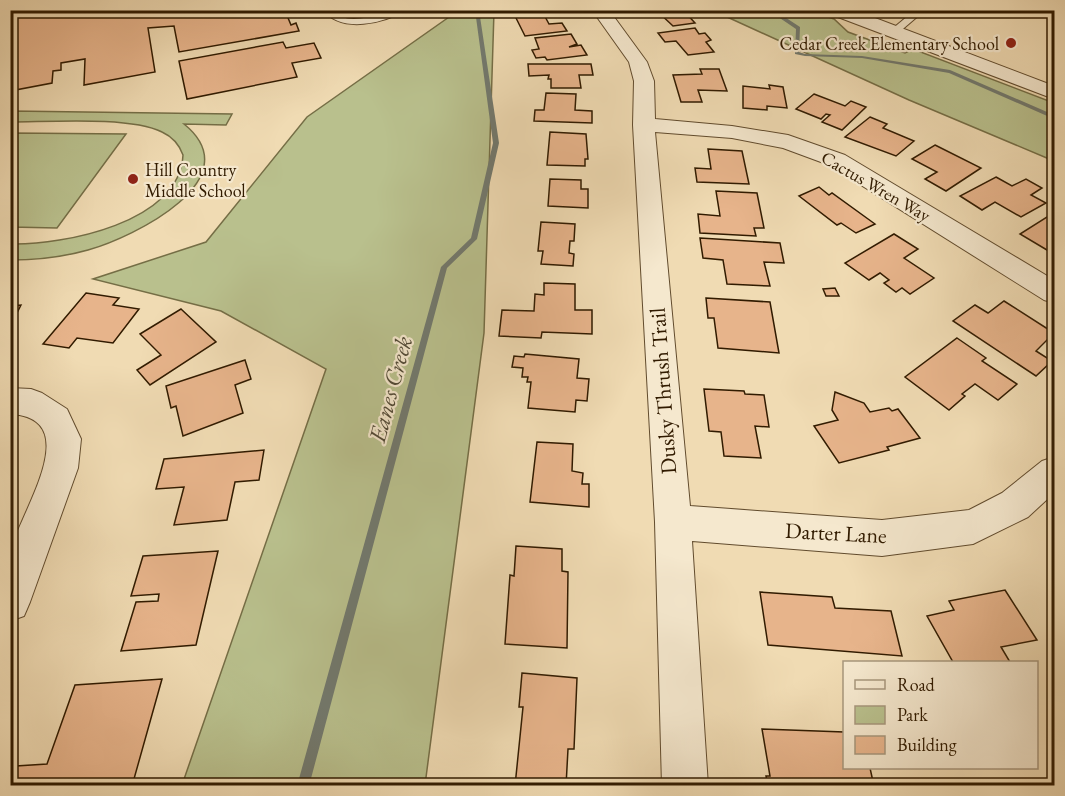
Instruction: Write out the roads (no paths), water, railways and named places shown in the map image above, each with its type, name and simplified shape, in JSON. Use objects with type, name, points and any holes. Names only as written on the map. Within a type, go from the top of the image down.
[{"type":"street","name":"Dusky Thrush Trail","points":[[600,10],[638,62],[644,81],[644,125],[673,522],[685,786]]},
{"type":"street","points":[[836,10],[1054,93]]},
{"type":"street","name":"Cactus Wren Way","points":[[644,125],[732,132],[788,142],[837,160],[1054,293]]},
{"type":"street","points":[[10,401],[31,402],[56,419],[64,439],[61,468],[10,602]]},
{"type":"street","name":"Darter Lane","points":[[673,522],[882,538],[973,527],[1015,505],[1054,472]]},
{"type":"lane","points":[[327,10],[334,19],[351,22],[368,21],[403,10]]},
{"type":"lane","points":[[894,32],[921,10]]},
{"type":"waterway","name":"Eanes Creek","points":[[303,786],[444,267],[474,239],[496,143],[477,10]]},
{"type":"waterway","points":[[770,10],[798,28],[797,53],[862,57],[950,72],[1054,117]]},
{"type":"place","name":"Cedar Creek Elementary School","points":[[1011,43]]},
{"type":"place","name":"Hill Country Middle School","points":[[133,179]]}]
